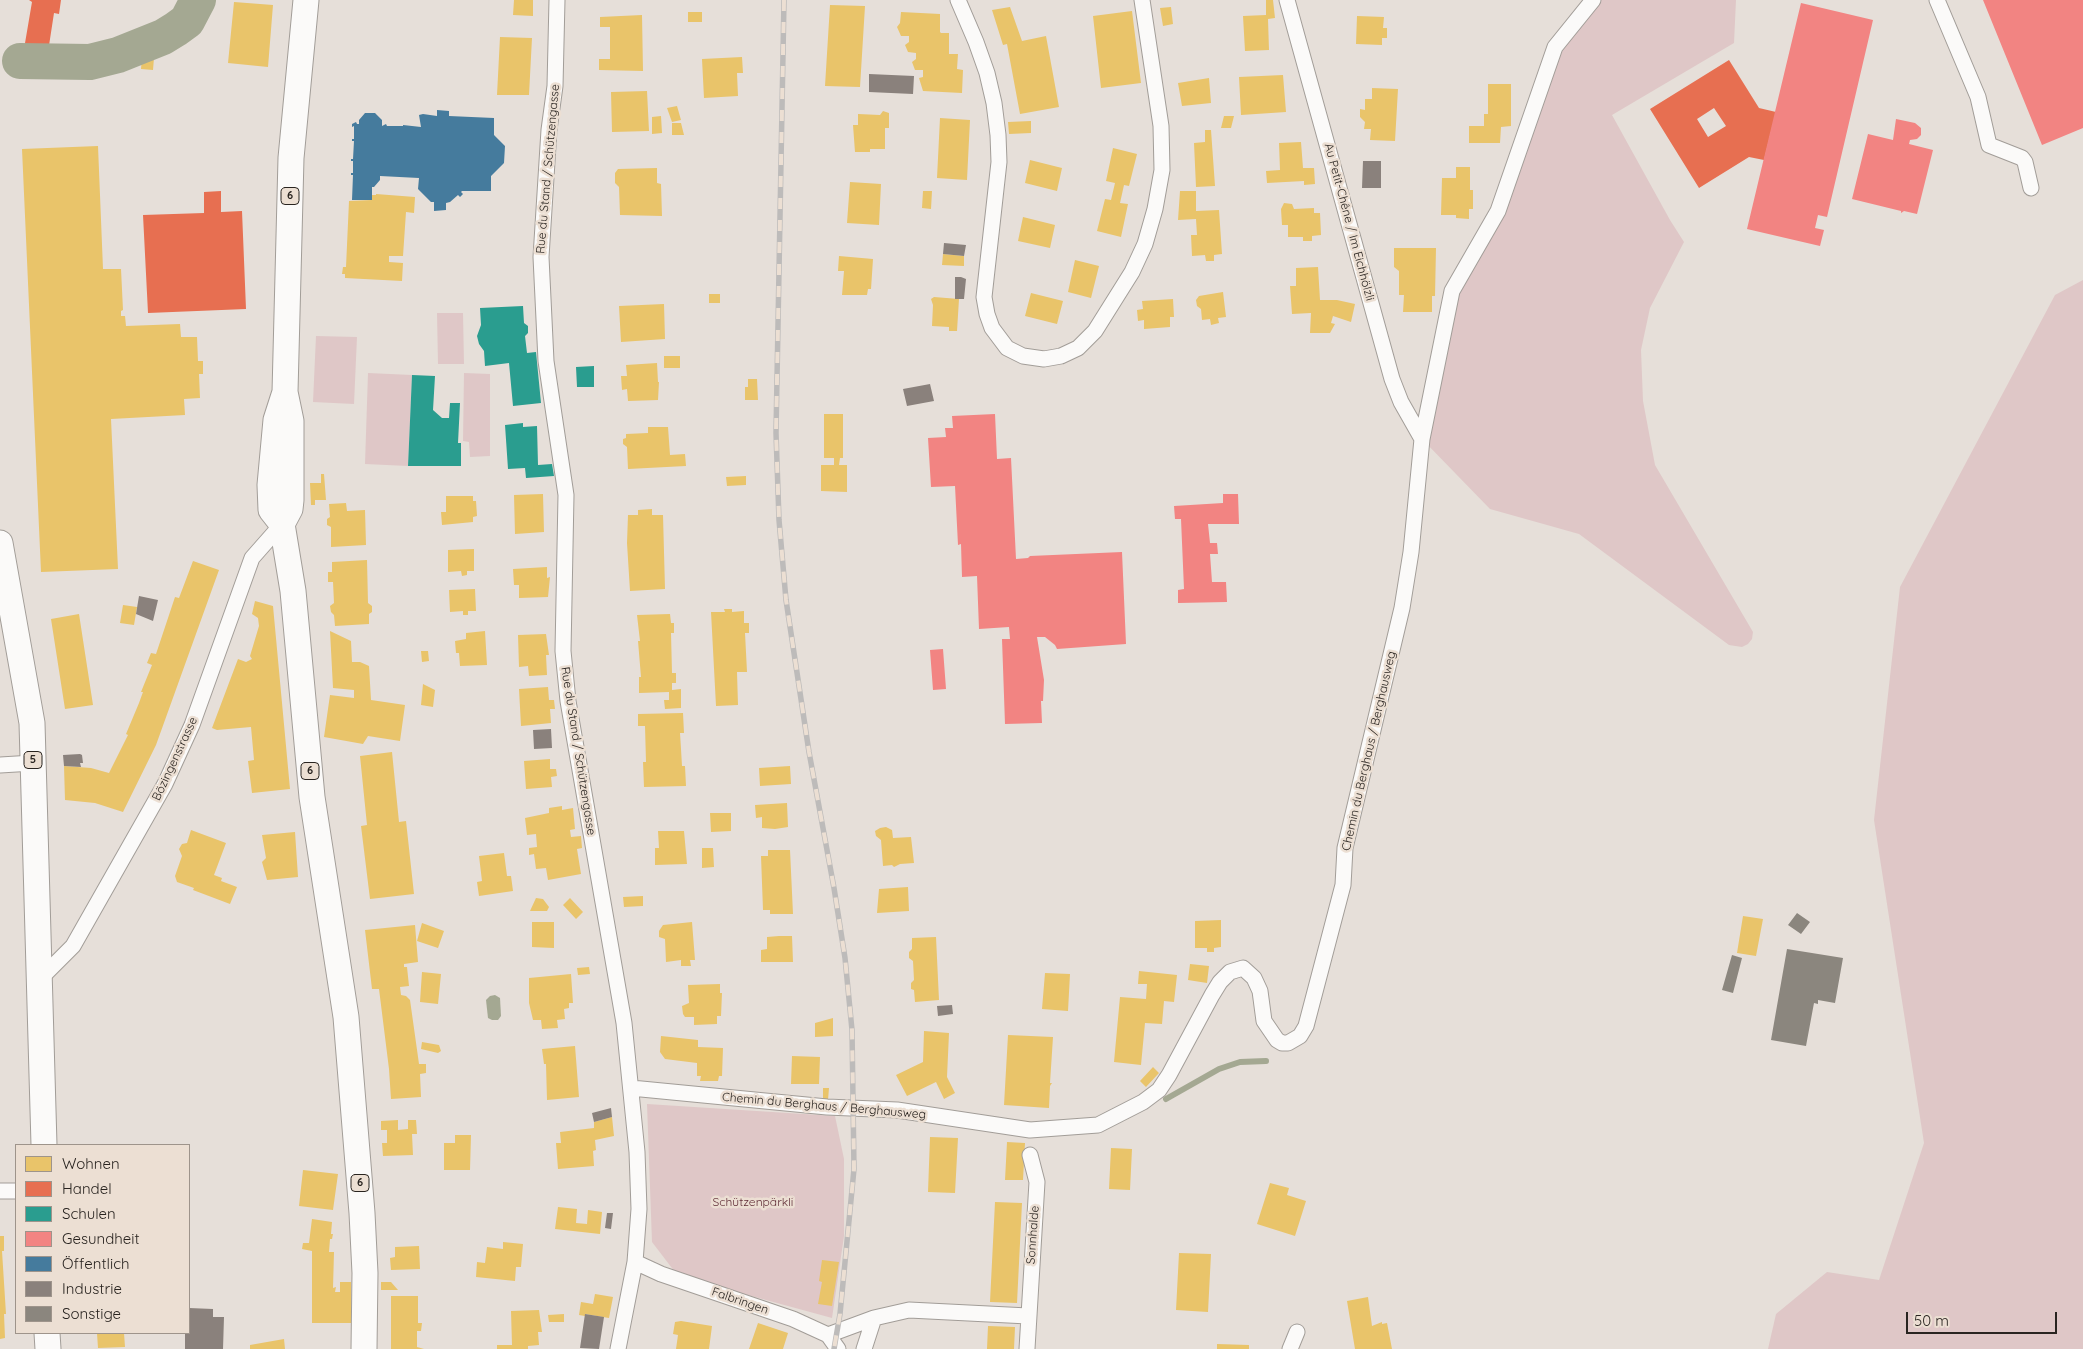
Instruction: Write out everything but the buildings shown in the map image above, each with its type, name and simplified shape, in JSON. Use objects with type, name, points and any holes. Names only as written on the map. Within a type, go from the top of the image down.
[{"type":"main road","name":"6","points":[[306,0],[291,158],[285,392],[292,421],[291,500],[290,509],[282,524],[293,591],[312,797],[348,1045],[363,1223],[365,1273],[364,1349]]},
{"type":"main road","name":"5","points":[[0,542],[32,723],[44,1144]]},
{"type":"main road","points":[[47,1334],[48,1349]]},
{"type":"street","name":"Rue du Stand / Schützengasse","points":[[557,0],[555,86],[549,130],[541,257],[546,361],[566,495],[563,651],[568,700],[624,1023],[637,1152],[639,1209],[635,1262],[618,1349]]},
{"type":"street","points":[[958,0],[987,73],[994,103],[998,135],[999,162],[984,297],[987,314],[1000,340],[1007,348],[1023,356],[1044,359],[1061,356],[1078,348],[1095,331],[1132,272],[1145,244],[1155,209],[1162,170],[1161,126],[1142,0]]},
{"type":"street","name":"Au Petit-Chêne / Im Eichhölzli","points":[[1287,0],[1392,378],[1401,402],[1422,440]]},
{"type":"street","name":"Chemin du Berghaus / Berghausweg","points":[[631,1088],[826,1107],[897,1110],[994,1126],[1040,1130],[1098,1125],[1143,1102],[1158,1090],[1169,1075],[1212,995],[1220,982],[1230,972],[1243,968],[1254,978],[1260,991],[1264,1021],[1282,1044],[1288,1044],[1300,1036],[1306,1026],[1343,885],[1345,848],[1402,608],[1411,552],[1422,440],[1452,291],[1498,211],[1555,47],[1593,0]]},
{"type":"street","points":[[1937,0],[1978,97],[1989,145],[2022,158],[2025,162],[2031,188]]},
{"type":"street","name":"Bözingenstrasse","points":[[39,980],[73,946],[165,784],[192,725],[252,558],[282,524]]},
{"type":"street","points":[[0,765],[33,763]]},
{"type":"street","name":"Sonnhalde","points":[[1027,1349],[1037,1182],[1030,1155]]},
{"type":"street","points":[[0,1191],[15,1191]]},
{"type":"street","name":"Falbringen","points":[[635,1262],[661,1274],[793,1319],[828,1335],[838,1349]]},
{"type":"street","points":[[828,1335],[874,1318],[909,1310],[1028,1316]]},
{"type":"street","points":[[864,1349],[874,1318]]},
{"type":"street","points":[[1290,1349],[1297,1332]]},
{"type":"green space","points":[[1593,0],[1736,0],[1734,43],[1612,115],[1684,242],[1650,308],[1641,350],[1643,401],[1655,465],[1753,632],[1752,639],[1742,647],[1729,645],[1579,534],[1490,509],[1422,439],[1452,291],[1498,211],[1555,47]]},
{"type":"green space","points":[[2083,280],[2083,1349],[1768,1349],[1776,1314],[1827,1272],[1879,1280],[1924,1143],[1874,820],[1900,587],[2055,295]]},
{"type":"green space","points":[[437,313],[463,313],[464,364],[438,364]]},
{"type":"green space","points":[[316,336],[357,337],[354,404],[313,402]]},
{"type":"green space","points":[[368,373],[412,375],[408,466],[365,464]]},
{"type":"green space","points":[[464,373],[490,374],[490,456],[470,457],[469,442],[463,441]]},
{"type":"green space","name":"Schützenpärkli","points":[[647,1104],[835,1116],[844,1159],[844,1236],[832,1318],[678,1276],[652,1242]]},
{"type":"shaded area","points":[[495,995],[500,998],[501,1016],[498,1020],[492,1020],[488,1018],[486,1000],[490,996]]},
{"type":"waterway","points":[[20,61],[90,62],[118,55],[163,37],[176,29],[187,21],[198,0]]},
{"type":"waterway","points":[[1166,1099],[1219,1069],[1240,1062],[1266,1061]]},
{"type":"railway","points":[[784,0],[776,433],[779,520],[786,600],[809,752],[845,958],[852,1030],[854,1169],[840,1314],[834,1349]]}]
